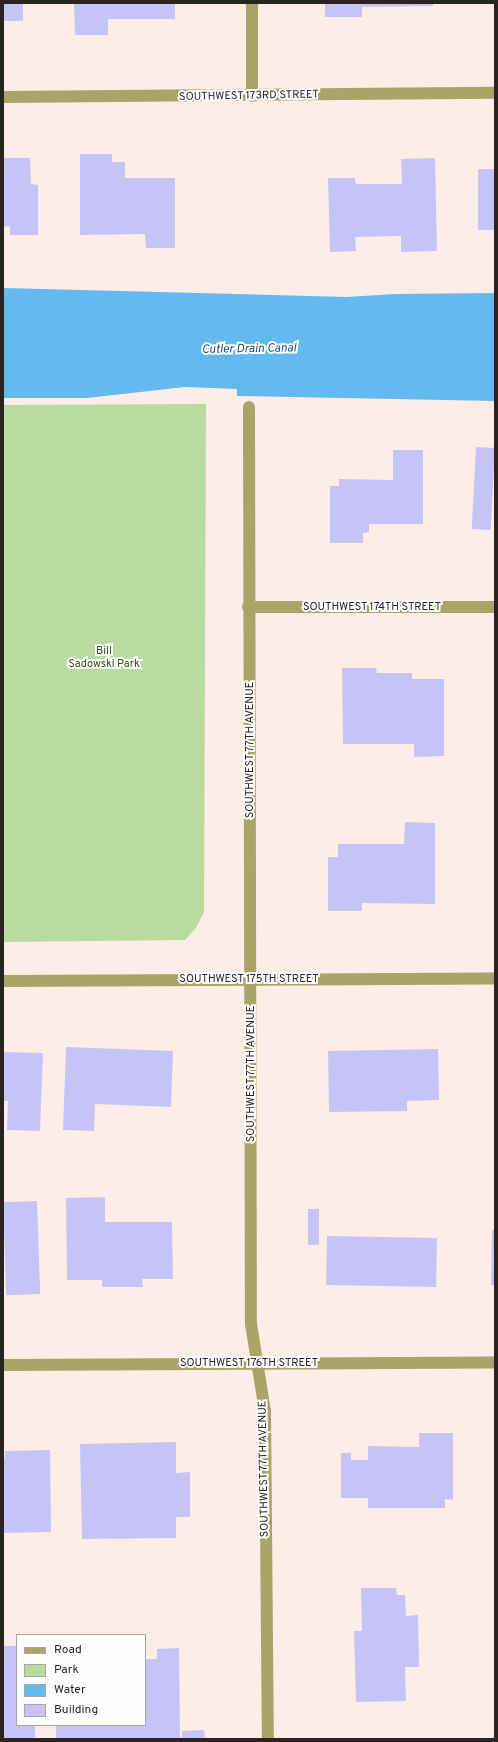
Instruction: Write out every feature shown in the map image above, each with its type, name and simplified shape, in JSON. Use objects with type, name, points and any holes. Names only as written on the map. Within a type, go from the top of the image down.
[{"type":"street","points":[[252,3],[252,96]]},
{"type":"street","name":"SOUTHWEST 173RD STREET","points":[[3,97],[495,93]]},
{"type":"street","name":"SOUTHWEST 77TH AVENUE","points":[[249,407],[248,607],[251,979],[251,1324],[265,1411],[268,1739]]},
{"type":"street","name":"SOUTHWEST 174TH STREET","points":[[248,607],[495,608]]},
{"type":"street","name":"SOUTHWEST 175TH STREET","points":[[3,980],[495,978]]},
{"type":"street","name":"SOUTHWEST 176TH STREET","points":[[3,1365],[495,1362]]},
{"type":"green space","name":"Bill Sadowski Park","points":[[206,404],[204,912],[196,928],[185,940],[3,942],[3,405]]},
{"type":"water","name":"Cutler Drain Canal","points":[[3,288],[347,297],[395,294],[495,293],[495,401],[237,396],[237,389],[185,387],[87,398],[3,398]]},
{"type":"building","points":[[3,3],[23,3],[23,21],[3,21]]},
{"type":"building","points":[[74,3],[175,3],[175,19],[108,19],[108,35],[75,35]]},
{"type":"building","points":[[325,3],[433,3],[433,6],[362,7],[362,17],[325,17]]},
{"type":"building","points":[[80,154],[112,154],[112,162],[125,162],[125,178],[175,178],[175,248],[146,248],[145,234],[80,235]]},
{"type":"building","points":[[3,158],[30,158],[31,184],[38,185],[38,235],[10,235],[10,226],[3,227]]},
{"type":"building","points":[[435,158],[437,251],[401,252],[401,236],[355,237],[356,251],[330,252],[328,178],[355,178],[356,184],[402,184],[401,159]]},
{"type":"building","points":[[478,169],[495,169],[495,230],[478,230]]},
{"type":"building","points":[[476,447],[495,448],[491,530],[472,529]]},
{"type":"building","points":[[393,450],[423,450],[423,524],[369,524],[369,532],[363,533],[363,543],[330,543],[330,486],[339,486],[339,479],[393,480]]},
{"type":"building","points":[[342,668],[376,668],[377,673],[412,673],[412,679],[444,679],[444,756],[414,757],[414,744],[343,744]]},
{"type":"building","points":[[405,822],[435,823],[435,904],[362,903],[362,911],[328,911],[328,857],[338,857],[338,844],[404,844]]},
{"type":"building","points":[[66,1047],[173,1051],[171,1107],[95,1104],[94,1131],[63,1130]]},
{"type":"building","points":[[438,1049],[439,1100],[407,1101],[407,1111],[329,1112],[328,1051]]},
{"type":"building","points":[[3,1052],[43,1053],[40,1131],[7,1130],[8,1101],[3,1101]]},
{"type":"building","points":[[105,1197],[105,1222],[172,1222],[173,1279],[142,1279],[143,1287],[102,1287],[102,1280],[67,1280],[66,1198]]},
{"type":"building","points":[[37,1201],[40,1294],[6,1295],[3,1202]]},
{"type":"building","points":[[308,1209],[319,1209],[319,1245],[308,1245]]},
{"type":"building","points":[[492,1230],[495,1230],[495,1285],[491,1285]]},
{"type":"building","points":[[327,1236],[437,1238],[436,1287],[326,1285]]},
{"type":"building","points":[[419,1433],[453,1433],[453,1500],[445,1499],[445,1508],[368,1508],[368,1498],[341,1498],[341,1453],[351,1453],[351,1460],[368,1460],[368,1446],[419,1447]]},
{"type":"building","points":[[176,1442],[176,1473],[190,1472],[190,1517],[176,1517],[176,1538],[82,1539],[80,1444]]},
{"type":"building","points":[[50,1450],[51,1532],[3,1533],[3,1459],[5,1459],[5,1451]]},
{"type":"building","points":[[361,1588],[396,1588],[397,1595],[405,1595],[406,1616],[418,1615],[419,1667],[405,1667],[406,1701],[356,1702],[354,1631],[362,1631]]},
{"type":"building","points":[[3,1646],[16,1646],[16,1726],[35,1726],[35,1739],[3,1739]]},
{"type":"building","points":[[179,1648],[180,1739],[56,1739],[56,1726],[146,1726],[146,1659],[157,1659],[157,1649]]},
{"type":"building","points":[[204,1730],[205,1739],[182,1739],[182,1731]]}]
